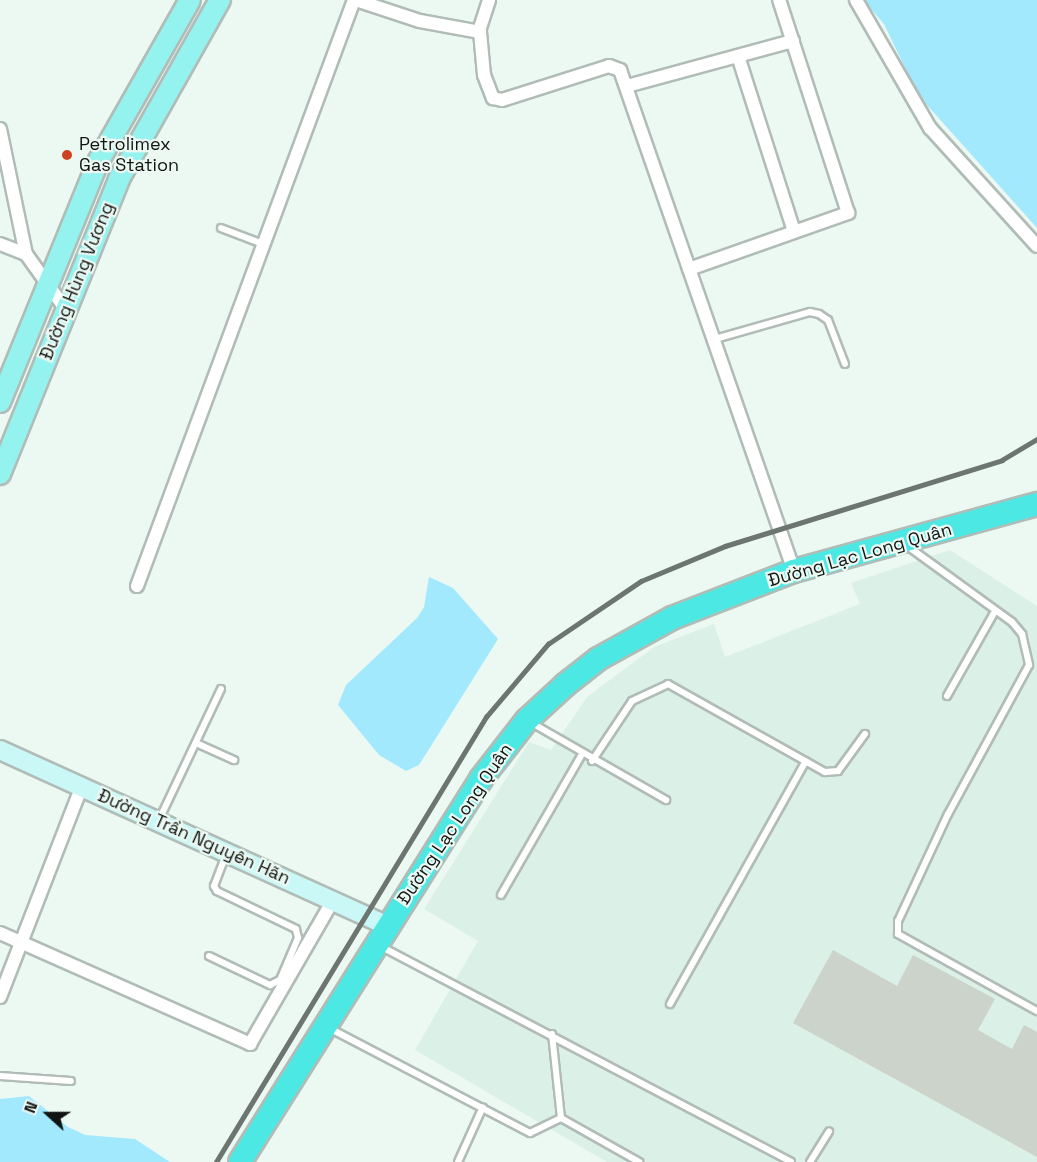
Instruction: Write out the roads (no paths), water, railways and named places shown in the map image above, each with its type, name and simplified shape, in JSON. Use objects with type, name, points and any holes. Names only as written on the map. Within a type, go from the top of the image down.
[{"type":"highway","name":"Đường Lạc Long Quân","points":[[240,1162],[481,779],[527,720],[598,659],[649,630],[794,572],[1037,504]]},
{"type":"main road","name":"Đường Hùng Vương","points":[[0,402],[98,162],[190,0]]},
{"type":"main road","name":"Đường Hùng Vương","points":[[0,474],[64,307],[119,179],[220,0]]},
{"type":"street","points":[[137,586],[355,0],[420,21],[479,31]]},
{"type":"street","points":[[489,0],[479,31],[484,75],[493,98],[502,100],[609,66],[620,70],[794,572]]},
{"type":"street","points":[[689,269],[794,231],[844,217],[849,208],[779,0]]},
{"type":"street","points":[[856,0],[936,135],[1037,246]]},
{"type":"street","points":[[627,86],[793,41]]},
{"type":"street","points":[[738,56],[794,231]]},
{"type":"street","points":[[0,129],[26,254],[46,285],[64,307]]},
{"type":"street","points":[[0,244],[26,254]]},
{"type":"street","name":"Đường Trần Nguyên Hãn","points":[[0,750],[333,900],[382,935]]},
{"type":"street","points":[[0,997],[23,944],[82,786]]},
{"type":"street","points":[[0,933],[250,1044],[333,900]]},
{"type":"lane","points":[[221,228],[263,244]]},
{"type":"lane","points":[[715,339],[810,312],[828,320],[846,364]]},
{"type":"lane","points":[[901,541],[1022,634],[1029,664],[921,873],[898,921],[898,934],[1037,1011]]},
{"type":"lane","points":[[947,696],[995,611]]},
{"type":"lane","points":[[1028,654],[1037,655]]},
{"type":"lane","points":[[592,761],[632,701],[668,684],[825,772],[838,771],[865,734]]},
{"type":"lane","points":[[159,821],[221,689]]},
{"type":"lane","points":[[527,720],[582,756],[666,800]]},
{"type":"lane","points":[[196,743],[234,760]]},
{"type":"lane","points":[[501,894],[582,756]]},
{"type":"lane","points":[[670,1004],[806,761]]},
{"type":"lane","points":[[208,956],[270,985],[279,980],[298,939],[297,929],[217,891],[214,886],[227,851]]},
{"type":"lane","points":[[382,935],[552,1034],[791,1162]]},
{"type":"lane","points":[[325,1026],[530,1133],[561,1119]]},
{"type":"lane","points":[[552,1034],[561,1119]]},
{"type":"lane","points":[[0,1076],[71,1081]]},
{"type":"lane","points":[[458,1162],[483,1107]]},
{"type":"lane","points":[[561,1119],[639,1162]]},
{"type":"lane","points":[[810,1162],[829,1132]]},
{"type":"water","points":[[863,0],[1037,0],[1037,228],[918,95],[884,24]]},
{"type":"water","points":[[429,577],[453,588],[498,639],[419,765],[406,771],[379,755],[338,705],[346,685],[417,618],[424,607]]},
{"type":"water","points":[[29,1096],[68,1127],[85,1135],[135,1139],[170,1162],[0,1162],[0,1099]]},
{"type":"railway","points":[[216,1162],[486,717],[548,644],[641,581],[725,546],[1002,460],[1037,439]]},
{"type":"place","name":"Petrolimex Gas Station","points":[[67,155]]}]
